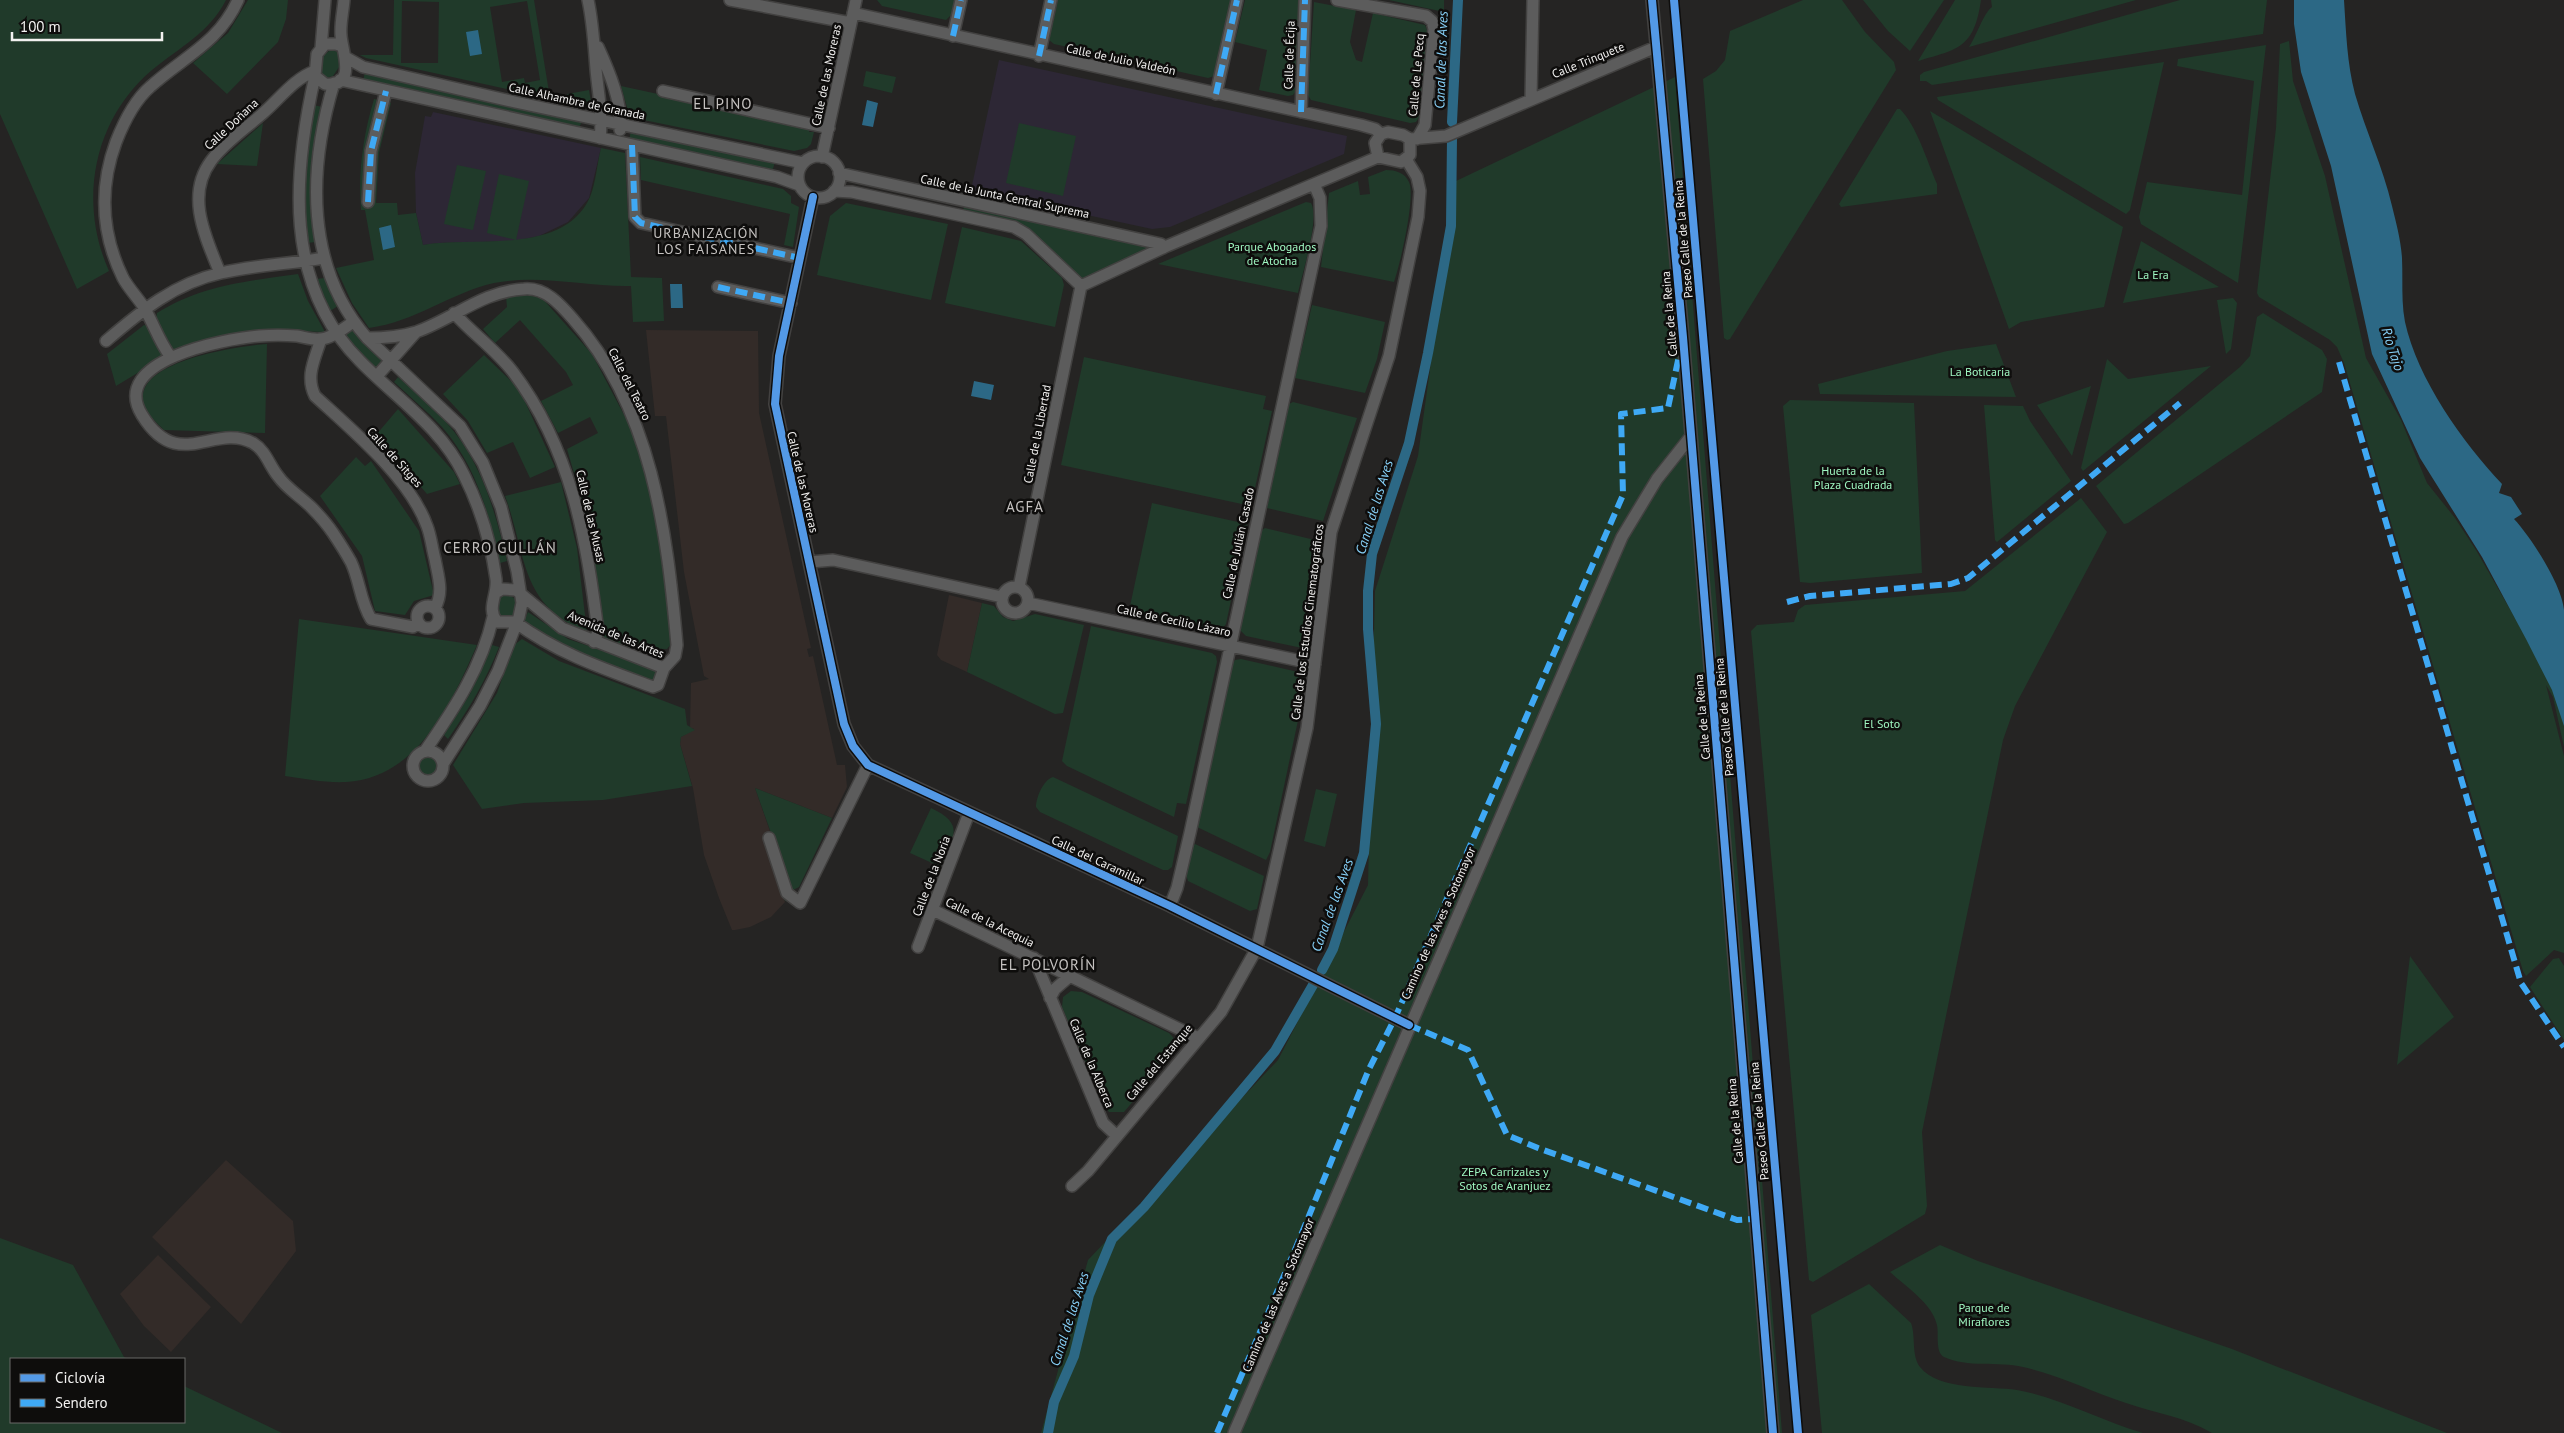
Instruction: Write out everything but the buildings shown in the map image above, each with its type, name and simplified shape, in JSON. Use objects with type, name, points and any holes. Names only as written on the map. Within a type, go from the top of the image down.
[{"type":"street","points":[[170,356],[160,342],[144,308],[124,279],[109,243],[104,207],[107,166],[122,127],[148,88],[210,40],[230,17],[238,0]]},
{"type":"street","points":[[326,0],[321,48],[317,54],[302,145],[298,189],[306,262],[314,288],[336,332],[360,361],[429,424],[457,461],[480,512],[494,567],[497,592],[492,604],[493,617],[488,640],[461,697],[425,751],[418,755],[413,762],[413,771],[420,779],[435,780],[442,772],[443,764],[480,706],[498,670],[521,610],[521,595],[501,507],[483,463],[460,426],[367,338],[353,322],[333,286],[324,258],[316,190],[319,150],[337,82],[346,70],[346,58],[340,34],[344,0]]},
{"type":"street","points":[[588,0],[596,41],[602,121],[600,138]]},
{"type":"street","name":"Calle de Julio Valdeón","points":[[730,0],[852,18],[953,36],[1361,125],[1375,129],[1381,134]]},
{"type":"street","name":"Calle de las Moreras","points":[[822,157],[856,0]]},
{"type":"street","points":[[953,36],[961,0]]},
{"type":"street","points":[[1039,56],[1051,0]]},
{"type":"street","points":[[1216,94],[1237,0]]},
{"type":"street","name":"Calle de Écija","points":[[1301,112],[1305,0]]},
{"type":"street","name":"Calle de Le Pecq","points":[[1337,0],[1426,16],[1432,20],[1434,29],[1425,125],[1414,139]]},
{"type":"street","name":"Calle Trinquete","points":[[1531,98],[1533,0]]},
{"type":"street","name":"Calle de la Reina","points":[[1652,0],[1691,436],[1773,1433]]},
{"type":"street","points":[[596,41],[606,66],[620,124],[617,142]]},
{"type":"street","points":[[321,48],[331,43],[342,46]]},
{"type":"street","name":"Calle Trinquete","points":[[1414,139],[1446,136],[1531,98],[1656,47]]},
{"type":"street","name":"Calle Alhambra de Granada","points":[[346,58],[363,67],[602,121],[803,163]]},
{"type":"street","name":"Calle Doñana","points":[[220,273],[200,218],[198,197],[202,178],[211,161],[230,142],[306,74],[315,74]]},
{"type":"street","points":[[315,74],[324,84],[337,82],[386,91],[777,177],[799,185]]},
{"type":"street","points":[[368,202],[371,151],[386,91]]},
{"type":"street","points":[[663,92],[829,128]]},
{"type":"street","points":[[834,191],[852,192],[1014,227],[1026,234],[1081,286],[1163,248],[1378,157],[1395,162],[1406,159],[1410,155],[1414,139],[1388,132],[1381,134],[1375,144],[1378,157]]},
{"type":"street","points":[[632,145],[635,217],[641,223],[800,258]]},
{"type":"street","points":[[822,157],[833,162],[839,173],[839,183],[834,191],[825,197],[813,197],[805,193],[799,185],[798,174],[803,163],[809,159],[822,157]]},
{"type":"street","name":"Calle de los Estudios Cinematográficos","points":[[1257,948],[1307,728],[1331,532],[1389,356],[1418,217],[1420,191],[1417,177],[1406,159]]},
{"type":"street","name":"Calle de la Junta Central Suprema","points":[[839,173],[1161,244],[1163,248]]},
{"type":"street","name":"Calle de Julián Casado","points":[[1170,906],[1177,888],[1190,833],[1321,226],[1320,198],[1314,184]]},
{"type":"street","name":"Calle de las Moreras","points":[[813,197],[779,356],[775,404],[844,724],[854,746],[868,765]]},
{"type":"street","points":[[106,340],[144,308],[192,282],[220,273],[324,258]]},
{"type":"street","name":"Calle de la Libertad","points":[[1019,587],[1081,286]]},
{"type":"street","points":[[718,287],[791,303]]},
{"type":"street","name":"Calle del Teatro","points":[[367,338],[383,338],[416,332],[472,303],[524,288],[538,290],[550,296],[562,307],[598,350],[637,425],[662,516],[678,645],[675,656],[664,668]]},
{"type":"street","name":"Calle de las Musas","points":[[454,313],[512,372],[530,397],[556,444],[568,477],[586,545],[598,632],[594,642]]},
{"type":"street","points":[[353,322],[321,339],[296,336],[260,336],[229,340],[170,356],[146,373],[138,384],[135,398],[142,415],[161,438],[177,444],[201,444],[232,438],[254,444],[265,453],[278,478],[312,508],[333,533],[351,563],[364,608],[371,620],[413,627],[419,623]]},
{"type":"street","name":"Calle del Teatro","points":[[391,360],[416,332]]},
{"type":"street","name":"Calle de Sitges","points":[[321,339],[310,373],[310,386],[315,396],[372,448],[415,500],[427,526],[438,573],[440,598],[435,608]]},
{"type":"street","points":[[377,376],[391,360]]},
{"type":"street","name":"Camino de las Aves a Sotomayor","points":[[1234,1433],[1409,1025],[1622,537],[1658,479],[1691,436]]},
{"type":"street","points":[[810,562],[834,560],[1002,597]]},
{"type":"street","points":[[1019,587],[1026,593],[1028,603],[1022,611],[1012,612],[1004,607],[1002,597],[1008,588],[1019,587]]},
{"type":"street","name":"Avenida de las Artes","points":[[493,617],[497,622],[503,624],[515,622],[558,650],[653,687],[658,685],[664,668],[562,628],[516,590],[509,588],[497,592]]},
{"type":"street","name":"Calle de Cecilio Lázaro","points":[[1028,603],[1315,664]]},
{"type":"street","points":[[431,606],[435,608],[439,617],[434,626],[424,628],[419,623],[417,614],[422,607],[431,606]]},
{"type":"street","points":[[425,751],[434,752],[443,764]]},
{"type":"street","points":[[769,838],[788,893],[800,903],[868,765]]},
{"type":"street","name":"Calle del Caramillar","points":[[868,765],[969,814],[1170,906],[1409,1025]]},
{"type":"street","name":"Calle de la Noria","points":[[918,947],[969,814]]},
{"type":"street","name":"Calle de la Acequia","points":[[933,910],[1198,1038]]},
{"type":"street","name":"Calle del Estanque","points":[[1072,1186],[1088,1171],[1220,1012],[1257,948]]},
{"type":"street","name":"Calle de la Alberca","points":[[1034,958],[1103,1123],[1116,1135]]},
{"type":"street","points":[[1050,998],[1055,989],[1070,976]]},
{"type":"shaded area","points":[[999,60],[1347,136],[1344,154],[1170,227],[1152,229],[971,190]]},
{"type":"shaded area","points":[[433,112],[601,148],[589,198],[568,222],[539,236],[515,241],[423,245],[416,213],[415,173],[425,116],[431,117]]},
{"type":"shaded area","points":[[646,330],[758,331],[759,413],[811,648],[807,649],[809,657],[813,656],[837,765],[845,765],[847,787],[832,818],[755,788],[771,834],[785,902],[771,917],[750,927],[735,930],[732,930],[704,855],[693,788],[680,744],[681,737],[694,729],[690,728],[691,683],[709,679],[704,676],[684,572],[666,416],[655,416]]},
{"type":"shaded area","points":[[949,595],[982,603],[967,672],[941,660],[937,655]]},
{"type":"shaded area","points":[[226,1160],[293,1221],[296,1251],[241,1324],[152,1237]]},
{"type":"shaded area","points":[[158,1255],[211,1307],[171,1352],[144,1326],[120,1294]]},
{"type":"green space","points":[[0,0],[226,0],[203,30],[152,70],[132,90],[116,113],[104,137],[97,163],[93,190],[94,218],[100,245],[109,271],[77,289],[0,114]]},
{"type":"green space","points":[[248,0],[288,0],[286,19],[278,42],[227,94],[193,63],[228,33]]},
{"type":"green space","points":[[394,0],[534,0],[549,92],[567,96],[567,94],[589,90],[592,108],[366,58],[360,55],[393,55]],"holes":[[[402,1],[439,2],[438,63],[401,63]],[[527,1],[540,80],[525,83],[524,78],[502,82],[490,7]]]},
{"type":"green space","points":[[877,0],[955,0],[951,15],[946,20],[882,6]]},
{"type":"green space","points":[[1058,0],[1231,0],[1214,76],[1208,78],[1054,44],[1049,40]]},
{"type":"green space","points":[[1245,0],[1300,0],[1296,91],[1293,95],[1288,96],[1259,90],[1267,50],[1235,42]]},
{"type":"green space","points":[[1389,0],[1444,0],[1444,12]]},
{"type":"green space","points":[[1803,0],[1842,0],[1865,32],[1894,62],[1896,70],[1730,339],[1727,340],[1724,338],[1703,79],[1716,71],[1725,60],[1730,31]]},
{"type":"green space","points":[[1863,0],[1944,0],[1910,51],[1888,31]]},
{"type":"green space","points":[[1955,0],[1981,0],[1978,16],[1969,37],[1954,49],[1918,61]]},
{"type":"green space","points":[[1991,0],[2136,0],[1969,47],[1986,14],[1992,7]]},
{"type":"green space","points":[[2180,0],[2267,0],[2263,34],[1932,85],[1926,81],[1920,81],[1920,75],[1924,72]]},
{"type":"green space","points":[[1314,2],[1356,10],[1350,42],[1356,60],[1362,62],[1373,13],[1425,25],[1427,30],[1424,93],[1420,116],[1416,122],[1410,123],[1311,100],[1308,95]]},
{"type":"green space","points":[[2289,41],[2293,81],[2325,176],[2366,358],[2401,420],[2427,483],[2455,518],[2476,550],[2527,639],[2564,626],[2564,747],[2553,697],[2546,685],[2564,756],[2564,953],[2554,950],[2526,976],[2344,363],[2337,347],[2330,340],[2259,297],[2257,293],[2276,128],[2280,44]]},
{"type":"green space","points":[[2266,45],[2238,283],[2141,224],[2139,217],[2147,182],[2242,195],[2254,81],[2177,66],[2178,59]]},
{"type":"green space","points":[[331,50],[338,52],[339,67],[333,76],[326,78],[321,74],[321,63],[326,54]]},
{"type":"green space","points":[[2164,62],[2130,210],[2126,214],[1938,100],[1937,97]]},
{"type":"green space","points":[[866,71],[896,77],[892,93],[863,86]]},
{"type":"green space","points":[[365,72],[583,120],[578,129],[363,81]]},
{"type":"green space","name":"ZEPA Carrizales y Sotos de Aranjuez","points":[[1675,77],[1782,1433],[1041,1433],[1088,1260],[1278,1060],[1368,885],[1375,591],[1418,456],[1456,181]]},
{"type":"green space","points":[[621,86],[810,127],[809,132],[814,132],[811,144],[807,148],[794,151],[634,118],[628,111]]},
{"type":"green space","points":[[374,99],[391,103],[379,153],[376,203],[397,203],[398,215],[416,213],[423,245],[516,240],[539,236],[560,228],[577,216],[590,197],[601,148],[625,153],[631,277],[662,278],[664,321],[633,322],[631,286],[528,280],[494,283],[462,293],[402,320],[369,328],[352,303],[336,268],[374,260],[365,210],[361,210],[360,182],[364,140]]},
{"type":"green space","points":[[314,105],[322,107],[311,190],[316,242],[307,243],[304,191]]},
{"type":"green space","points":[[1897,109],[1900,109],[1906,116],[1917,134],[1937,184],[1937,194],[1841,207],[1839,204]]},
{"type":"green space","points":[[1930,111],[2123,227],[2104,307],[2021,322],[2009,329]]},
{"type":"green space","points":[[263,123],[257,166],[217,164]]},
{"type":"green space","points":[[1019,123],[1076,136],[1063,196],[1006,183]]},
{"type":"green space","points":[[631,131],[775,162],[772,172],[629,140]]},
{"type":"green space","points":[[640,157],[783,189],[791,196],[791,203],[799,207],[793,247],[784,245],[790,214],[641,180]]},
{"type":"green space","points":[[457,165],[486,171],[473,230],[444,224]]},
{"type":"green space","points":[[1386,170],[1397,171],[1403,174],[1409,182],[1411,190],[1409,215],[1394,282],[1321,267],[1329,193],[1358,181],[1360,195],[1370,194],[1368,177]]},
{"type":"green space","points":[[499,174],[529,181],[516,240],[487,233]]},
{"type":"green space","name":"Parque Abogados de Atocha","points":[[1306,202],[1311,203],[1313,211],[1312,233],[1298,293],[1158,264]]},
{"type":"green space","points":[[846,203],[948,224],[931,300],[817,275],[830,216]]},
{"type":"green space","points":[[964,206],[1146,245],[1147,252],[1086,279],[1082,279],[1032,234],[963,212]]},
{"type":"green space","points":[[962,227],[1021,241],[1062,278],[1064,285],[1055,327],[945,303]]},
{"type":"green space","name":"La Era","points":[[2141,241],[2219,287],[2123,303]]},
{"type":"green space","points":[[298,274],[308,301],[325,332],[264,330],[175,352],[156,320],[157,313],[191,296],[208,290],[243,282]]},
{"type":"green space","points":[[325,278],[338,306],[330,311],[316,279]]},
{"type":"green space","points":[[522,294],[542,298],[592,354],[632,430],[657,517],[672,643],[667,649],[629,648],[603,638],[589,525],[567,449],[598,433],[590,417],[558,433],[541,401],[573,385],[566,372],[520,320],[495,343],[483,329],[507,307],[506,297]]},
{"type":"green space","points":[[2233,298],[2237,303],[2231,349],[2226,354],[2217,300]]},
{"type":"green space","points":[[1312,305],[1385,322],[1377,359],[1365,393],[1295,378]]},
{"type":"green space","points":[[2263,313],[2322,350],[2327,359],[2322,392],[2124,524],[2096,486],[2240,367],[2250,356],[2257,317]]},
{"type":"green space","points":[[144,325],[147,326],[164,357],[116,386],[107,354]]},
{"type":"green space","points":[[351,327],[384,361],[380,367],[375,368],[371,366],[346,337],[345,334]]},
{"type":"green space","points":[[267,344],[265,433],[164,430],[145,408],[143,399],[146,386],[157,374],[174,365],[215,352]]},
{"type":"green space","name":"La Boticaria","points":[[1996,344],[2016,397],[1820,394],[1818,384],[1947,351]]},
{"type":"green space","points":[[484,355],[513,383],[522,395],[555,467],[530,478],[513,442],[487,453],[468,421],[443,394]]},
{"type":"green space","points":[[1084,357],[1266,396],[1263,409],[1272,411],[1251,506],[1061,465]]},
{"type":"green space","points":[[2107,359],[2128,379],[2211,366],[2083,471],[2081,468]]},
{"type":"green space","points":[[398,377],[441,416],[469,454],[486,488],[507,561],[500,563],[486,508],[464,457],[442,427],[394,382]]},
{"type":"green space","points":[[2091,386],[2072,456],[2037,405]]},
{"type":"green space","name":"Huerta de la Plaza Cuadrada","points":[[1790,400],[1914,403],[1922,573],[1810,583],[1800,582],[1783,406]]},
{"type":"green space","points":[[1293,402],[1357,418],[1323,521],[1267,508],[1289,404]]},
{"type":"green space","points":[[1984,405],[2023,406],[2030,421],[2071,481],[1997,542],[1995,540]]},
{"type":"green space","points":[[398,409],[454,472],[460,484],[427,494],[376,435]]},
{"type":"green space","points":[[356,457],[365,466],[371,461],[419,531],[434,595],[414,601],[405,615],[375,611],[362,556],[320,496]]},
{"type":"green space","points":[[561,482],[577,548],[587,632],[565,621],[549,608],[537,593],[523,558],[505,496]]},
{"type":"green space","name":"El Soto","points":[[2081,498],[2107,532],[2015,706],[2003,740],[1922,1132],[1927,1206],[1925,1214],[1813,1282],[1809,1280],[1751,631],[1757,625],[1794,622],[1798,610],[1805,605],[1965,591]]},
{"type":"green space","points":[[1152,503],[1247,524],[1226,624],[1222,629],[1216,630],[1129,611]]},
{"type":"green space","points":[[1265,528],[1319,541],[1308,641],[1302,648],[1246,636],[1240,630],[1262,530]]},
{"type":"green space","points":[[509,594],[516,600],[515,611],[512,617],[500,618],[497,610],[499,597],[500,595]]},
{"type":"green space","points":[[982,603],[994,606],[1003,617],[1013,621],[1035,614],[1084,625],[1063,713],[1055,714],[967,672]]},
{"type":"green space","points":[[528,612],[568,639],[656,669],[658,672],[655,680],[652,682],[618,669],[554,640],[524,621]]},
{"type":"green space","points":[[299,619],[477,645],[444,712],[412,752],[393,767],[371,777],[346,782],[285,776]]},
{"type":"green space","points":[[1091,626],[1212,653],[1216,656],[1217,662],[1186,804],[1177,803],[1174,817],[1067,766],[1062,761]]},
{"type":"green space","points":[[522,639],[559,661],[685,709],[687,725],[695,730],[681,737],[680,744],[692,786],[603,800],[524,803],[482,809],[453,765],[497,693],[514,645]]},
{"type":"green space","points":[[492,645],[499,647],[483,683],[448,739],[444,735],[470,694]]},
{"type":"green space","points":[[1241,659],[1298,672],[1304,679],[1300,711],[1270,852],[1266,860],[1197,827],[1232,665],[1235,660]]},
{"type":"green space","points":[[427,756],[434,759],[437,766],[434,773],[427,776],[420,773],[417,766],[420,759]]},
{"type":"green space","points":[[1053,777],[1178,836],[1172,867],[1168,870],[1163,870],[1040,812],[1036,807],[1037,799],[1043,785]]},
{"type":"green space","points":[[755,788],[832,818],[799,887],[793,890],[790,903],[784,900],[771,833]]},
{"type":"green space","points":[[1316,789],[1337,794],[1325,847],[1304,841]]},
{"type":"green space","points":[[931,808],[942,814],[953,826],[952,840],[941,867],[910,853]]},
{"type":"green space","points":[[1195,844],[1264,876],[1257,909],[1250,911],[1188,881],[1186,874],[1192,847]]},
{"type":"green space","points":[[2410,956],[2454,1017],[2397,1065]]},
{"type":"green space","points":[[2559,958],[2564,966],[2564,1040],[2530,987],[2553,959]]},
{"type":"green space","points":[[1071,991],[1082,992],[1169,1033],[1174,1040],[1175,1048],[1173,1054],[1124,1112],[1109,1112],[1102,1102],[1062,1007],[1063,997]]},
{"type":"green space","points":[[0,1238],[73,1265],[126,1358],[10,1358],[10,1423],[185,1423],[185,1386],[282,1433],[0,1433]]},
{"type":"green space","name":"Parque de Miraflores","points":[[1940,1245],[1978,1261],[2232,1349],[2447,1433],[2212,1433],[2181,1419],[2126,1403],[2036,1370],[2013,1365],[1963,1362],[1944,1357],[1939,1351],[1937,1325],[1930,1310],[1918,1296],[1890,1272]]},
{"type":"green space","points":[[1869,1284],[1911,1323],[1917,1362],[1929,1375],[1952,1384],[2033,1393],[2143,1433],[1822,1433],[1811,1315]]},
{"type":"water","name":"Río Tajo","points":[[2294,0],[2344,0],[2347,47],[2352,83],[2388,192],[2399,238],[2402,258],[2404,314],[2411,343],[2443,409],[2472,449],[2502,484],[2499,493],[2511,497],[2522,514],[2514,519],[2537,549],[2558,588],[2564,610],[2564,726],[2552,690],[2526,639],[2482,557],[2420,458],[2372,354],[2331,166],[2301,72],[2294,24]]},
{"type":"water","points":[[478,30],[482,54],[470,56],[466,32]]},
{"type":"water","points":[[867,100],[878,103],[873,127],[862,125]]},
{"type":"water","points":[[391,225],[395,247],[383,250],[379,228]]},
{"type":"water","points":[[670,284],[682,284],[683,308],[671,308]]},
{"type":"water","points":[[974,381],[994,385],[991,400],[971,396]]},
{"type":"waterway","name":"Canal de las Aves","points":[[1452,122],[1458,0]]},
{"type":"waterway","name":"Canal de las Aves","points":[[1322,970],[1333,949],[1364,853],[1376,724],[1368,629],[1368,591],[1372,554],[1409,443],[1428,353],[1451,226],[1452,138]]},
{"type":"waterway","name":"Canal de las Aves","points":[[1048,1433],[1054,1402],[1074,1356],[1089,1295],[1112,1239],[1144,1207],[1275,1051],[1313,985]]},
{"type":"marked path","points":[[953,36],[961,0]]},
{"type":"marked path","points":[[1039,56],[1051,0]]},
{"type":"marked path","points":[[1216,94],[1237,0]]},
{"type":"marked path","points":[[1301,112],[1305,0]]},
{"type":"marked path","points":[[368,202],[371,151],[386,91]]},
{"type":"marked path","points":[[632,145],[635,217],[641,223],[800,258]]},
{"type":"marked path","points":[[718,287],[791,303]]},
{"type":"marked path","points":[[1217,1433],[1369,1069],[1395,1018],[1623,495],[1621,414],[1668,408],[1680,351]]},
{"type":"marked path","points":[[2339,362],[2521,983],[2564,1047]]},
{"type":"marked path","points":[[1787,602],[1810,596],[1951,584],[1968,578],[2180,403]]},
{"type":"marked path","points":[[1409,1025],[1468,1050],[1507,1135],[1737,1220],[1754,1219]]},
{"type":"cycle path","name":"Paseo Calle de la Reina","points":[[1652,0],[1683,337],[1773,1433]]},
{"type":"cycle path","name":"Paseo Calle de la Reina","points":[[1674,0],[1798,1433]]},
{"type":"cycle path","points":[[813,197],[779,356],[775,404],[844,724],[853,746],[868,765],[1170,906],[1409,1025]]},
{"type":"district","name":"EL PINO","points":[[723,103]]},
{"type":"district","name":"URBANIZACIÓN LOS FAISANES","points":[[706,242]]},
{"type":"district","name":"AGFA","points":[[1025,506]]},
{"type":"district","name":"CERRO GULLÁN","points":[[500,547]]},
{"type":"district","name":"EL POLVORÍN","points":[[1048,964]]}]
